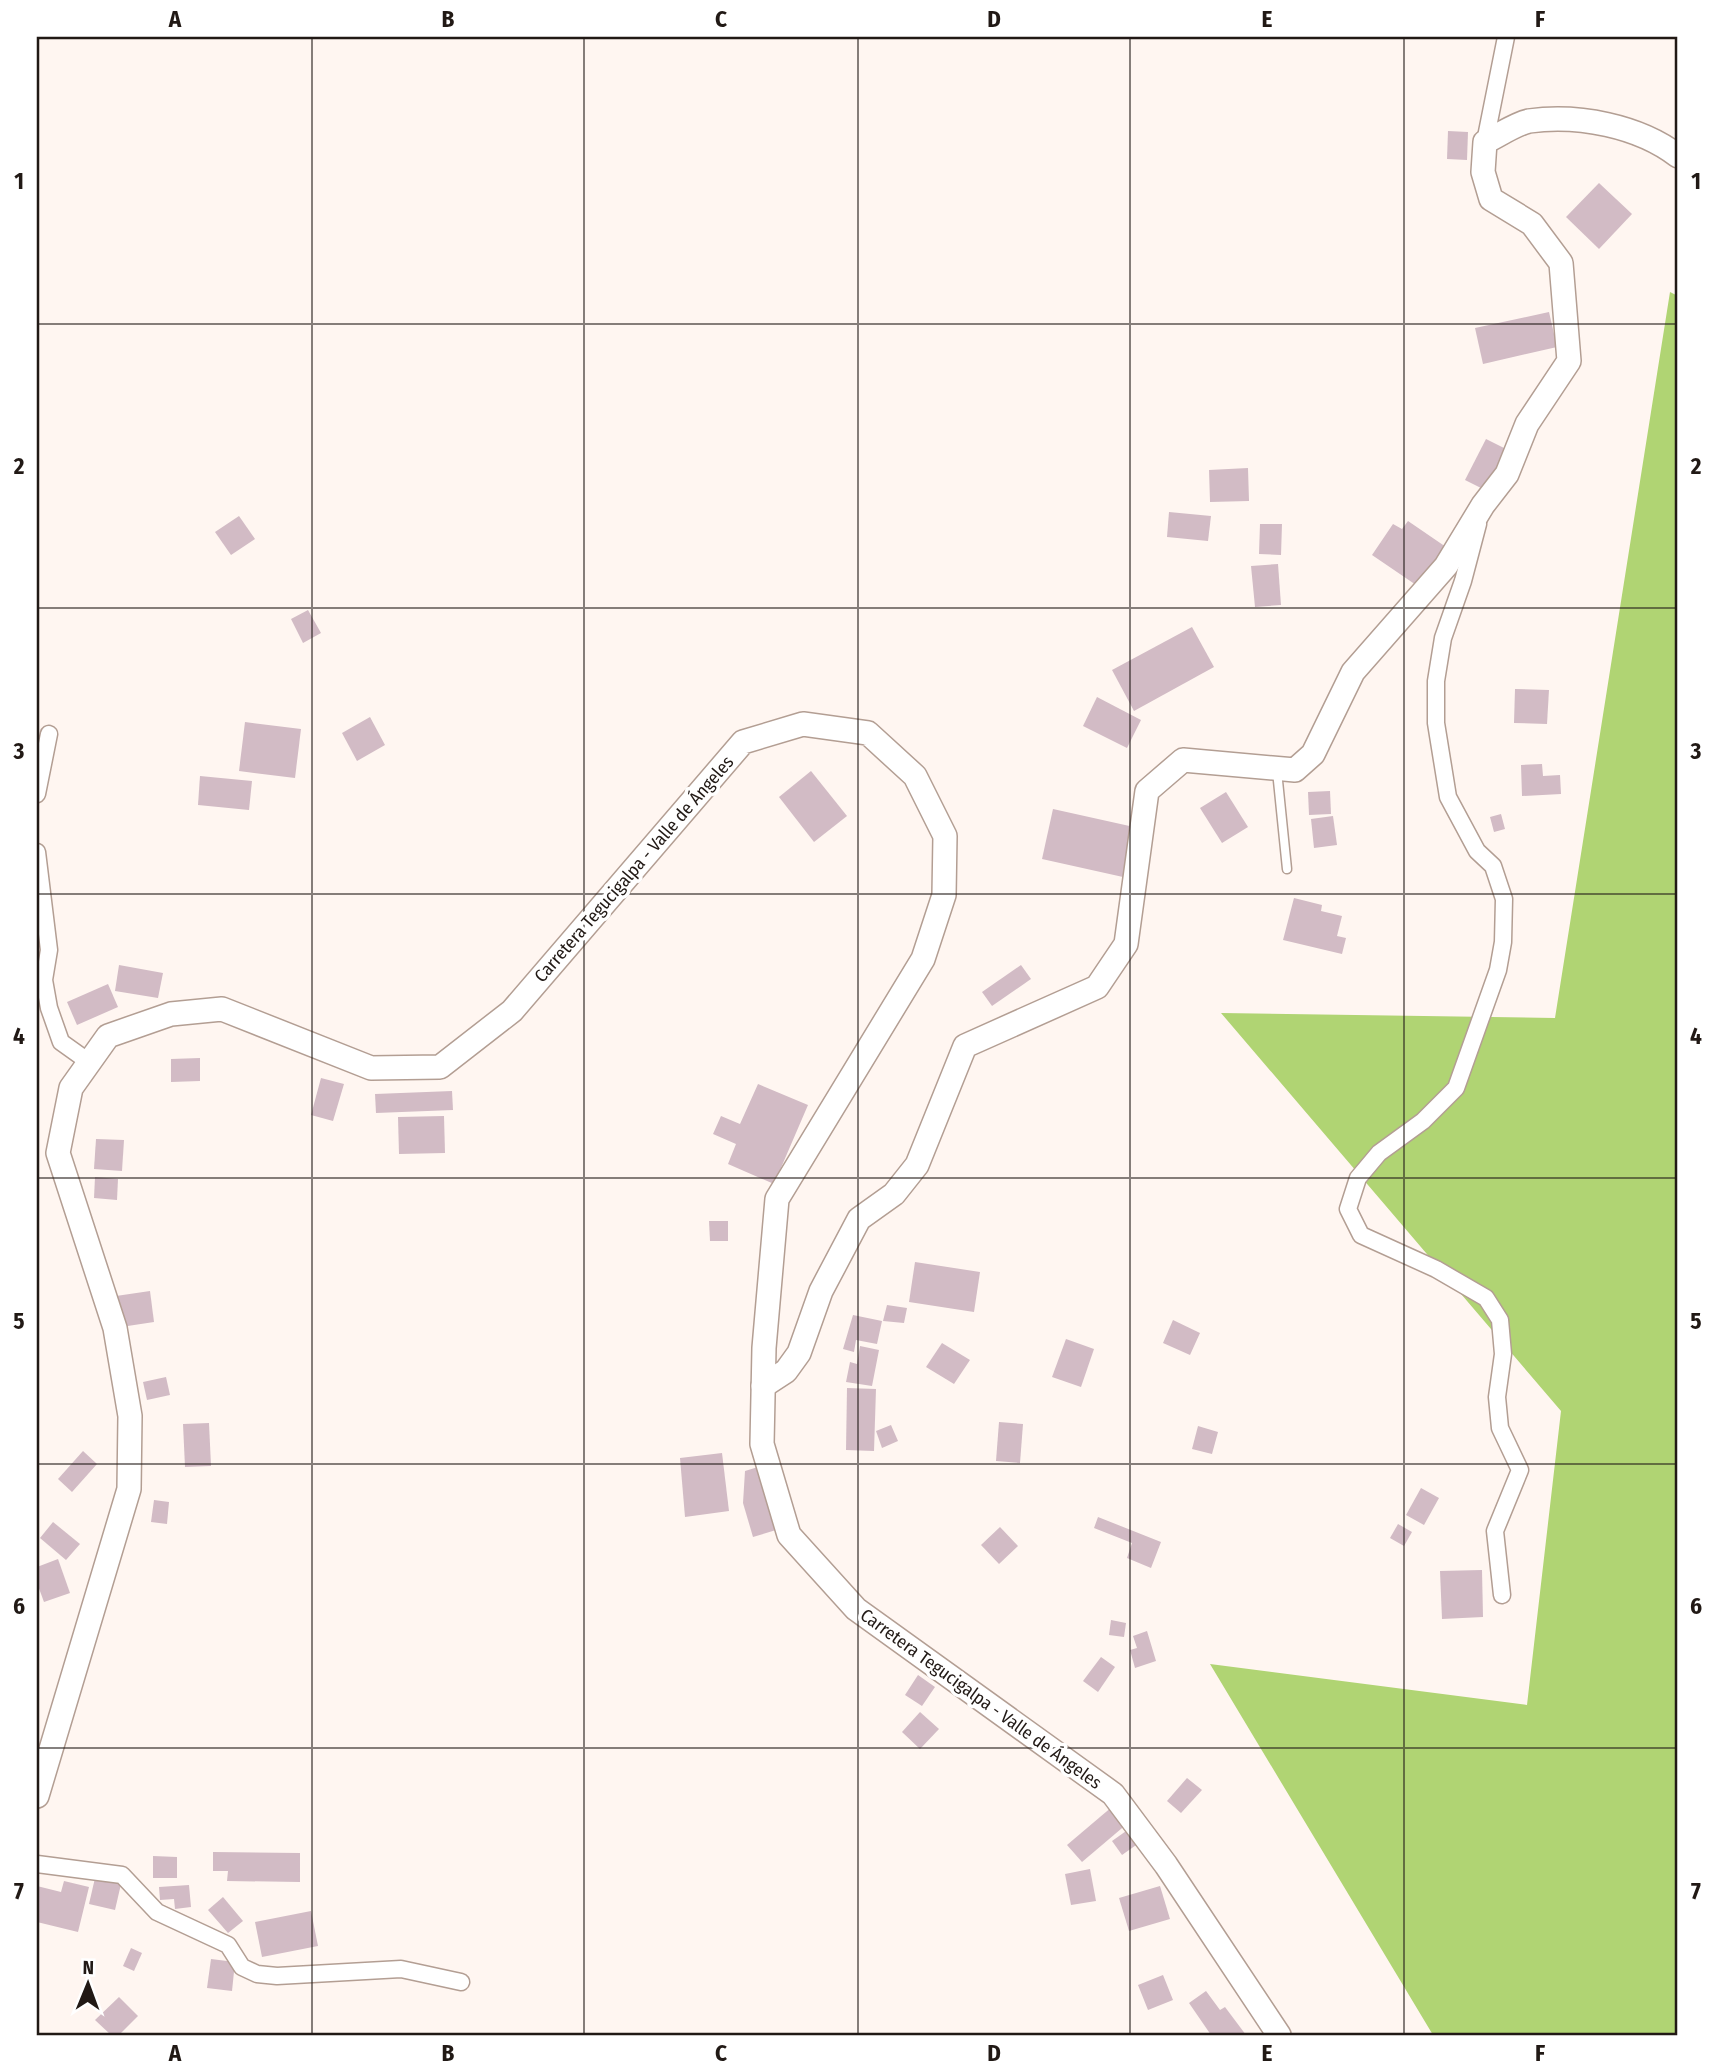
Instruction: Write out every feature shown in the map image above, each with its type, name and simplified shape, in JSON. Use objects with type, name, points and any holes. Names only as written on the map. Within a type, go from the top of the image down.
[{"type":"main road","points":[[763,1386],[786,1371],[799,1353],[821,1291],[859,1219],[894,1194],[917,1165],[965,1046],[1097,987],[1126,944],[1147,791],[1184,760],[1295,770],[1313,754],[1353,673],[1447,566],[1483,505],[1507,474],[1527,424],[1569,361],[1561,263],[1532,224],[1491,199],[1483,172],[1485,142],[1527,121],[1602,122],[1658,140],[1678,156]]},
{"type":"main road","name":"Carretera Tegucigalpa - Valle de Ángeles","points":[[37,1796],[129,1489],[130,1416],[115,1328],[58,1153],[71,1088],[108,1036],[171,1014],[222,1009],[372,1068],[440,1067],[512,1012],[743,742],[803,724],[868,733],[915,776],[945,836],[944,895],[923,959],[778,1199],[763,1386],[762,1444],[789,1535],[856,1609],[1113,1794],[1166,1865],[1279,2035]]},
{"type":"street","points":[[1485,142],[1506,37]]},
{"type":"street","points":[[1483,505],[1463,581],[1443,638],[1436,681],[1436,723],[1448,797],[1476,851],[1493,866],[1504,899],[1503,943],[1498,971],[1474,1046],[1456,1088],[1423,1121],[1379,1153],[1358,1178],[1348,1209],[1362,1235],[1436,1269],[1486,1298],[1500,1320],[1503,1354],[1497,1397],[1500,1429],[1520,1470],[1495,1531],[1502,1595]]},
{"type":"street","points":[[37,794],[49,734]]},
{"type":"street","points":[[37,852],[49,950],[44,980],[49,1008],[61,1041],[89,1062]]},
{"type":"street","points":[[37,1864],[122,1875],[157,1912],[228,1945],[243,1967],[257,1974],[277,1976],[401,1969],[461,1982]]},
{"type":"lane","points":[[1277,768],[1287,869]]},
{"type":"green space","points":[[1670,292],[1678,296],[1678,2035],[1433,2035],[1210,1664],[1527,1705],[1561,1411],[1221,1013],[1555,1018]]},
{"type":"building","points":[[1448,131],[1468,132],[1467,160],[1447,159]]},
{"type":"building","points":[[1599,183],[1632,214],[1599,249],[1566,217]]},
{"type":"building","points":[[1549,312],[1557,347],[1483,364],[1475,328]]},
{"type":"building","points":[[1486,439],[1508,450],[1487,491],[1465,480]]},
{"type":"building","points":[[1248,468],[1249,501],[1210,502],[1209,470]]},
{"type":"building","points":[[1169,512],[1211,516],[1208,541],[1167,537]]},
{"type":"building","points":[[239,516],[255,539],[231,555],[215,532]]},
{"type":"building","points":[[1408,521],[1446,547],[1419,587],[1372,555],[1393,524],[1402,529]]},
{"type":"building","points":[[1260,524],[1282,524],[1281,555],[1259,554]]},
{"type":"building","points":[[1278,564],[1281,605],[1255,607],[1251,566]]},
{"type":"building","points":[[308,610],[321,633],[303,643],[291,619]]},
{"type":"building","points":[[1192,627],[1214,667],[1134,711],[1112,670]]},
{"type":"building","points":[[1515,689],[1549,690],[1547,724],[1514,723]]},
{"type":"building","points":[[1097,697],[1141,720],[1127,748],[1083,726]]},
{"type":"building","points":[[370,717],[385,745],[357,761],[342,733]]},
{"type":"building","points":[[245,722],[301,729],[295,778],[239,771]]},
{"type":"building","points":[[1542,764],[1543,776],[1560,775],[1561,794],[1522,796],[1521,765]]},
{"type":"building","points":[[811,771],[847,816],[814,842],[779,797]]},
{"type":"building","points":[[200,776],[252,781],[249,810],[198,805]]},
{"type":"building","points":[[1330,791],[1331,814],[1309,815],[1308,792]]},
{"type":"building","points":[[1226,792],[1248,827],[1222,843],[1200,808]]},
{"type":"building","points":[[1053,809],[1134,827],[1123,877],[1042,859]]},
{"type":"building","points":[[1501,814],[1505,829],[1494,832],[1490,817]]},
{"type":"building","points":[[1333,816],[1337,845],[1314,848],[1311,819]]},
{"type":"building","points":[[1294,898],[1322,905],[1321,911],[1342,916],[1337,936],[1346,938],[1342,954],[1283,940]]},
{"type":"building","points":[[119,965],[163,973],[158,998],[115,991]]},
{"type":"building","points":[[1021,965],[1031,979],[992,1006],[982,992]]},
{"type":"building","points":[[108,984],[118,1007],[77,1025],[67,1002]]},
{"type":"building","points":[[200,1058],[200,1081],[171,1082],[171,1059]]},
{"type":"building","points":[[321,1078],[344,1084],[333,1121],[311,1115]]},
{"type":"building","points":[[758,1084],[808,1105],[774,1184],[728,1164],[736,1144],[713,1134],[721,1116],[740,1124]]},
{"type":"building","points":[[452,1091],[453,1110],[376,1113],[375,1094]]},
{"type":"building","points":[[444,1116],[445,1153],[399,1154],[398,1117]]},
{"type":"building","points":[[96,1139],[124,1140],[122,1171],[94,1169]]},
{"type":"building","points":[[95,1177],[118,1179],[117,1200],[94,1198]]},
{"type":"building","points":[[709,1221],[728,1221],[728,1241],[710,1241]]},
{"type":"building","points":[[915,1262],[980,1272],[974,1312],[909,1302]]},
{"type":"building","points":[[150,1291],[154,1322],[121,1327],[116,1296]]},
{"type":"building","points":[[887,1305],[907,1308],[904,1323],[883,1321]]},
{"type":"building","points":[[853,1315],[882,1321],[877,1344],[856,1340],[854,1352],[843,1349]]},
{"type":"building","points":[[1173,1320],[1200,1333],[1190,1355],[1163,1343]]},
{"type":"building","points":[[1066,1339],[1094,1349],[1081,1387],[1052,1377]]},
{"type":"building","points":[[942,1343],[970,1360],[954,1384],[926,1367]]},
{"type":"building","points":[[860,1346],[879,1350],[872,1386],[846,1382],[850,1362],[857,1364]]},
{"type":"building","points":[[166,1377],[170,1395],[147,1400],[143,1382]]},
{"type":"building","points":[[847,1388],[876,1389],[874,1451],[846,1450]]},
{"type":"building","points":[[999,1422],[1023,1424],[1020,1463],[996,1461]]},
{"type":"building","points":[[209,1423],[211,1466],[185,1467],[183,1424]]},
{"type":"building","points":[[891,1425],[898,1441],[882,1448],[876,1431]]},
{"type":"building","points":[[1198,1426],[1218,1432],[1212,1454],[1192,1449]]},
{"type":"building","points":[[83,1451],[97,1464],[72,1492],[58,1479]]},
{"type":"building","points":[[722,1453],[729,1511],[685,1517],[680,1458]]},
{"type":"building","points":[[758,1467],[786,1527],[753,1537],[743,1503],[745,1471]]},
{"type":"building","points":[[1421,1488],[1439,1498],[1424,1525],[1406,1515]]},
{"type":"building","points":[[154,1500],[169,1502],[167,1524],[151,1522]]},
{"type":"building","points":[[1098,1517],[1161,1542],[1151,1568],[1127,1558],[1132,1543],[1094,1528]]},
{"type":"building","points":[[53,1522],[80,1544],[66,1560],[40,1538]]},
{"type":"building","points":[[1398,1524],[1412,1532],[1404,1546],[1390,1538]]},
{"type":"building","points":[[1000,1527],[1018,1546],[999,1564],[981,1545]]},
{"type":"building","points":[[58,1559],[70,1593],[44,1602],[37,1583],[37,1567]]},
{"type":"building","points":[[1482,1570],[1483,1617],[1442,1619],[1440,1571]]},
{"type":"building","points":[[1111,1620],[1126,1623],[1124,1637],[1109,1635]]},
{"type":"building","points":[[1147,1631],[1156,1661],[1135,1668],[1130,1650],[1137,1648],[1133,1636]]},
{"type":"building","points":[[1101,1657],[1115,1667],[1098,1692],[1083,1681]]},
{"type":"building","points":[[918,1675],[935,1687],[922,1706],[905,1695]]},
{"type":"building","points":[[920,1712],[939,1729],[920,1749],[902,1732]]},
{"type":"building","points":[[1187,1778],[1202,1790],[1181,1813],[1167,1801]]},
{"type":"building","points":[[1113,1806],[1128,1823],[1082,1862],[1067,1845]]},
{"type":"building","points":[[1129,1829],[1139,1843],[1122,1855],[1112,1841]]},
{"type":"building","points":[[213,1852],[300,1853],[300,1882],[227,1881],[228,1871],[213,1871]]},
{"type":"building","points":[[153,1856],[177,1857],[177,1878],[153,1878]]},
{"type":"building","points":[[1090,1869],[1096,1901],[1071,1905],[1065,1874]]},
{"type":"building","points":[[95,1878],[121,1884],[115,1910],[89,1904]]},
{"type":"building","points":[[64,1881],[89,1887],[78,1932],[37,1922],[37,1886],[61,1892]]},
{"type":"building","points":[[189,1885],[191,1907],[175,1909],[174,1899],[160,1900],[159,1887]]},
{"type":"building","points":[[1160,1886],[1170,1919],[1129,1931],[1119,1898]]},
{"type":"building","points":[[223,1897],[243,1921],[228,1933],[208,1910]]},
{"type":"building","points":[[311,1911],[318,1946],[262,1957],[255,1922]]},
{"type":"building","points":[[131,1948],[142,1953],[134,1971],[123,1966]]},
{"type":"building","points":[[211,1959],[235,1962],[232,1991],[207,1988]]},
{"type":"building","points":[[1163,1975],[1173,2000],[1148,2010],[1138,1985]]},
{"type":"building","points":[[1206,1991],[1220,2010],[1225,2007],[1246,2035],[1211,2035],[1189,2003]]},
{"type":"building","points":[[119,1997],[138,2016],[119,2035],[111,2035],[95,2020]]}]
